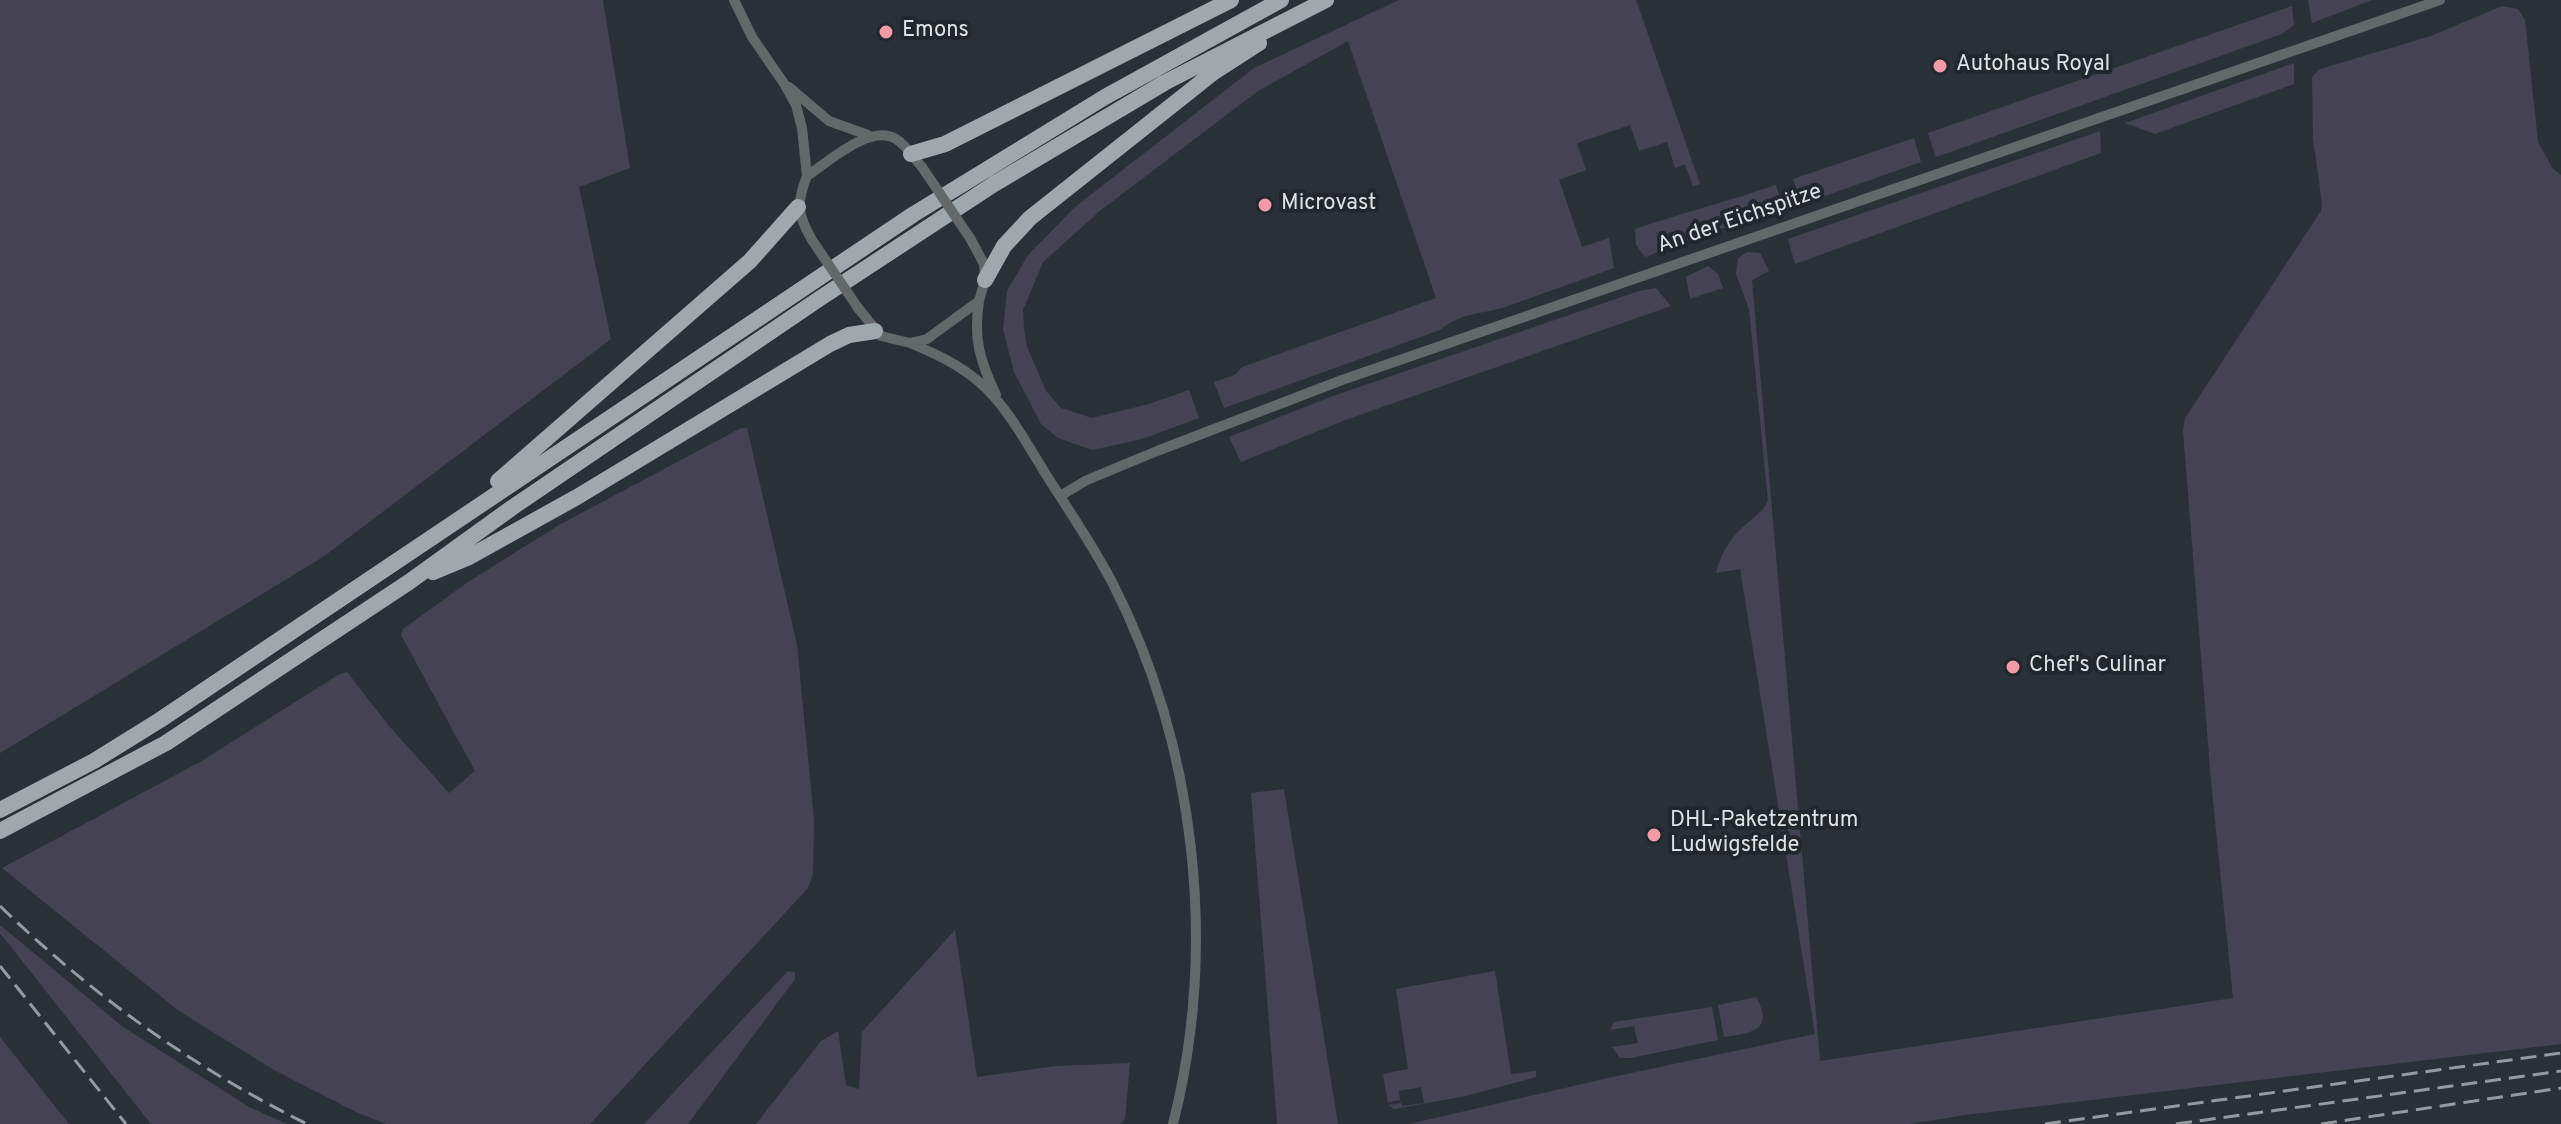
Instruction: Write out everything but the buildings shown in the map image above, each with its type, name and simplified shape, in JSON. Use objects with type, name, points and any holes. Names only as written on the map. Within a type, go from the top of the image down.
[{"type":"highway","points":[[911,154],[945,144],[1231,0]]},
{"type":"highway","points":[[0,810],[107,753],[960,185],[1105,97],[1281,0]]},
{"type":"highway","points":[[985,280],[1004,246],[1030,218],[1214,72],[1327,0]]},
{"type":"highway","points":[[0,831],[166,743],[409,582],[666,403],[994,184],[1178,75],[1327,0]]},
{"type":"highway","points":[[428,540],[750,261],[798,207]]},
{"type":"highway","points":[[409,582],[469,557],[577,497],[830,344],[849,335],[875,331]]},
{"type":"street","points":[[734,0],[752,37],[796,105],[802,128],[807,176],[798,207],[812,240],[875,331],[941,356],[979,381],[1002,408],[1107,574],[1142,650],[1168,728],[1187,821],[1194,894],[1195,971],[1188,1043],[1173,1124]]},
{"type":"street","name":"An der Eichspitze","points":[[1060,496],[1087,480],[1157,451],[1342,380],[2440,0]]},
{"type":"street","points":[[785,85],[829,121],[868,135],[888,136],[897,140],[922,167],[970,238],[984,264],[985,280],[975,324],[978,350],[1002,408]]},
{"type":"street","points":[[807,176],[868,135]]},
{"type":"street","points":[[910,343],[927,339],[979,301]]},
{"type":"shaded area","points":[[0,0],[603,0],[630,168],[579,187],[611,339],[323,557],[0,753]]},
{"type":"shaded area","points":[[1399,0],[1636,0],[1700,184],[1693,186],[1685,164],[1675,168],[1667,142],[1639,151],[1630,125],[1577,143],[1586,170],[1559,180],[1582,247],[1609,238],[1614,268],[1505,307],[1463,317],[1440,330],[1224,408],[1214,382],[1235,375],[1242,367],[1436,298],[1348,41],[1258,91],[1101,210],[1043,262],[1023,310],[1024,330],[1027,347],[1046,391],[1061,408],[1092,418],[1189,390],[1199,418],[1142,439],[1092,450],[1058,438],[1041,424],[1014,372],[1003,329],[1007,291],[1028,255],[1075,207],[1254,68]]},
{"type":"shaded area","points":[[2308,0],[2372,0],[2312,23]]},
{"type":"shaded area","points":[[2292,6],[2294,25],[2282,34],[1936,157],[1928,133]]},
{"type":"shaded area","points":[[2502,6],[2518,9],[2525,20],[2538,142],[2553,169],[2561,175],[2561,1044],[1910,1124],[1409,1124],[1815,1034],[1740,569],[1716,573],[1729,544],[1768,501],[1749,309],[1736,274],[1738,258],[1747,252],[1760,253],[1769,271],[1752,280],[1820,1061],[2233,998],[2211,781],[2183,431],[2185,418],[2321,211],[2313,139],[2312,77],[2320,69],[2431,36]]},
{"type":"shaded area","points":[[2294,63],[2294,84],[2155,134],[2125,123]]},
{"type":"shaded area","points":[[2100,131],[2101,153],[1795,264],[1788,239]]},
{"type":"shaded area","points":[[1914,138],[1921,162],[1802,204],[1793,179]]},
{"type":"shaded area","points":[[1776,185],[1783,206],[1645,257],[1636,245],[1635,229]]},
{"type":"shaded area","points":[[1708,266],[1718,274],[1723,288],[1690,299],[1686,277]]},
{"type":"shaded area","points":[[1656,288],[1671,306],[1348,419],[1241,462],[1229,437],[1333,396],[1639,291]]},
{"type":"shaded area","points":[[741,428],[747,428],[797,645],[814,820],[813,874],[808,888],[590,1124],[386,1124],[356,1112],[274,1070],[179,1011],[2,868],[200,762],[347,672],[389,726],[449,793],[475,771],[401,635],[403,629],[468,582],[559,525]]},
{"type":"shaded area","points":[[1284,789],[1338,1124],[1277,1124],[1251,793]]},
{"type":"shaded area","points":[[0,925],[123,1027],[249,1107],[287,1124],[151,1124],[0,933]]},
{"type":"shaded area","points":[[955,930],[977,1077],[1056,1066],[1130,1063],[1125,1119],[1120,1124],[756,1124],[821,1041],[838,1031],[846,1085],[859,1089],[862,1032]]},
{"type":"shaded area","points":[[788,971],[795,972],[795,979],[688,1124],[644,1124]]},
{"type":"shaded area","points":[[1495,971],[1511,1074],[1536,1071],[1536,1077],[1466,1096],[1394,1109],[1389,1105],[1424,1103],[1421,1087],[1399,1091],[1400,1100],[1388,1102],[1383,1074],[1408,1069],[1396,989]]},
{"type":"shaded area","points":[[1756,997],[1763,1017],[1761,1024],[1751,1032],[1724,1037],[1718,1005]]},
{"type":"shaded area","points":[[1712,1007],[1718,1040],[1631,1058],[1620,1058],[1612,1047],[1638,1043],[1634,1026],[1610,1030],[1614,1022]]},
{"type":"shaded area","points":[[0,1037],[69,1124],[0,1124]]},
{"type":"railway","points":[[0,906],[71,970],[145,1027],[223,1078],[307,1124]]},
{"type":"railway","points":[[0,966],[126,1124]]},
{"type":"railway","points":[[2045,1124],[2561,1053]]},
{"type":"railway","points":[[2176,1124],[2561,1071]]},
{"type":"railway","points":[[2321,1124],[2561,1088]]},
{"type":"place","name":"Emons","points":[[886,32]]},
{"type":"place","name":"Autohaus Royal","points":[[1940,66]]},
{"type":"place","name":"Microvast","points":[[1265,205]]},
{"type":"place","name":"Chef's Culinar","points":[[2013,667]]},
{"type":"place","name":"DHL-Paketzentrum Ludwigsfelde","points":[[1654,835]]}]
